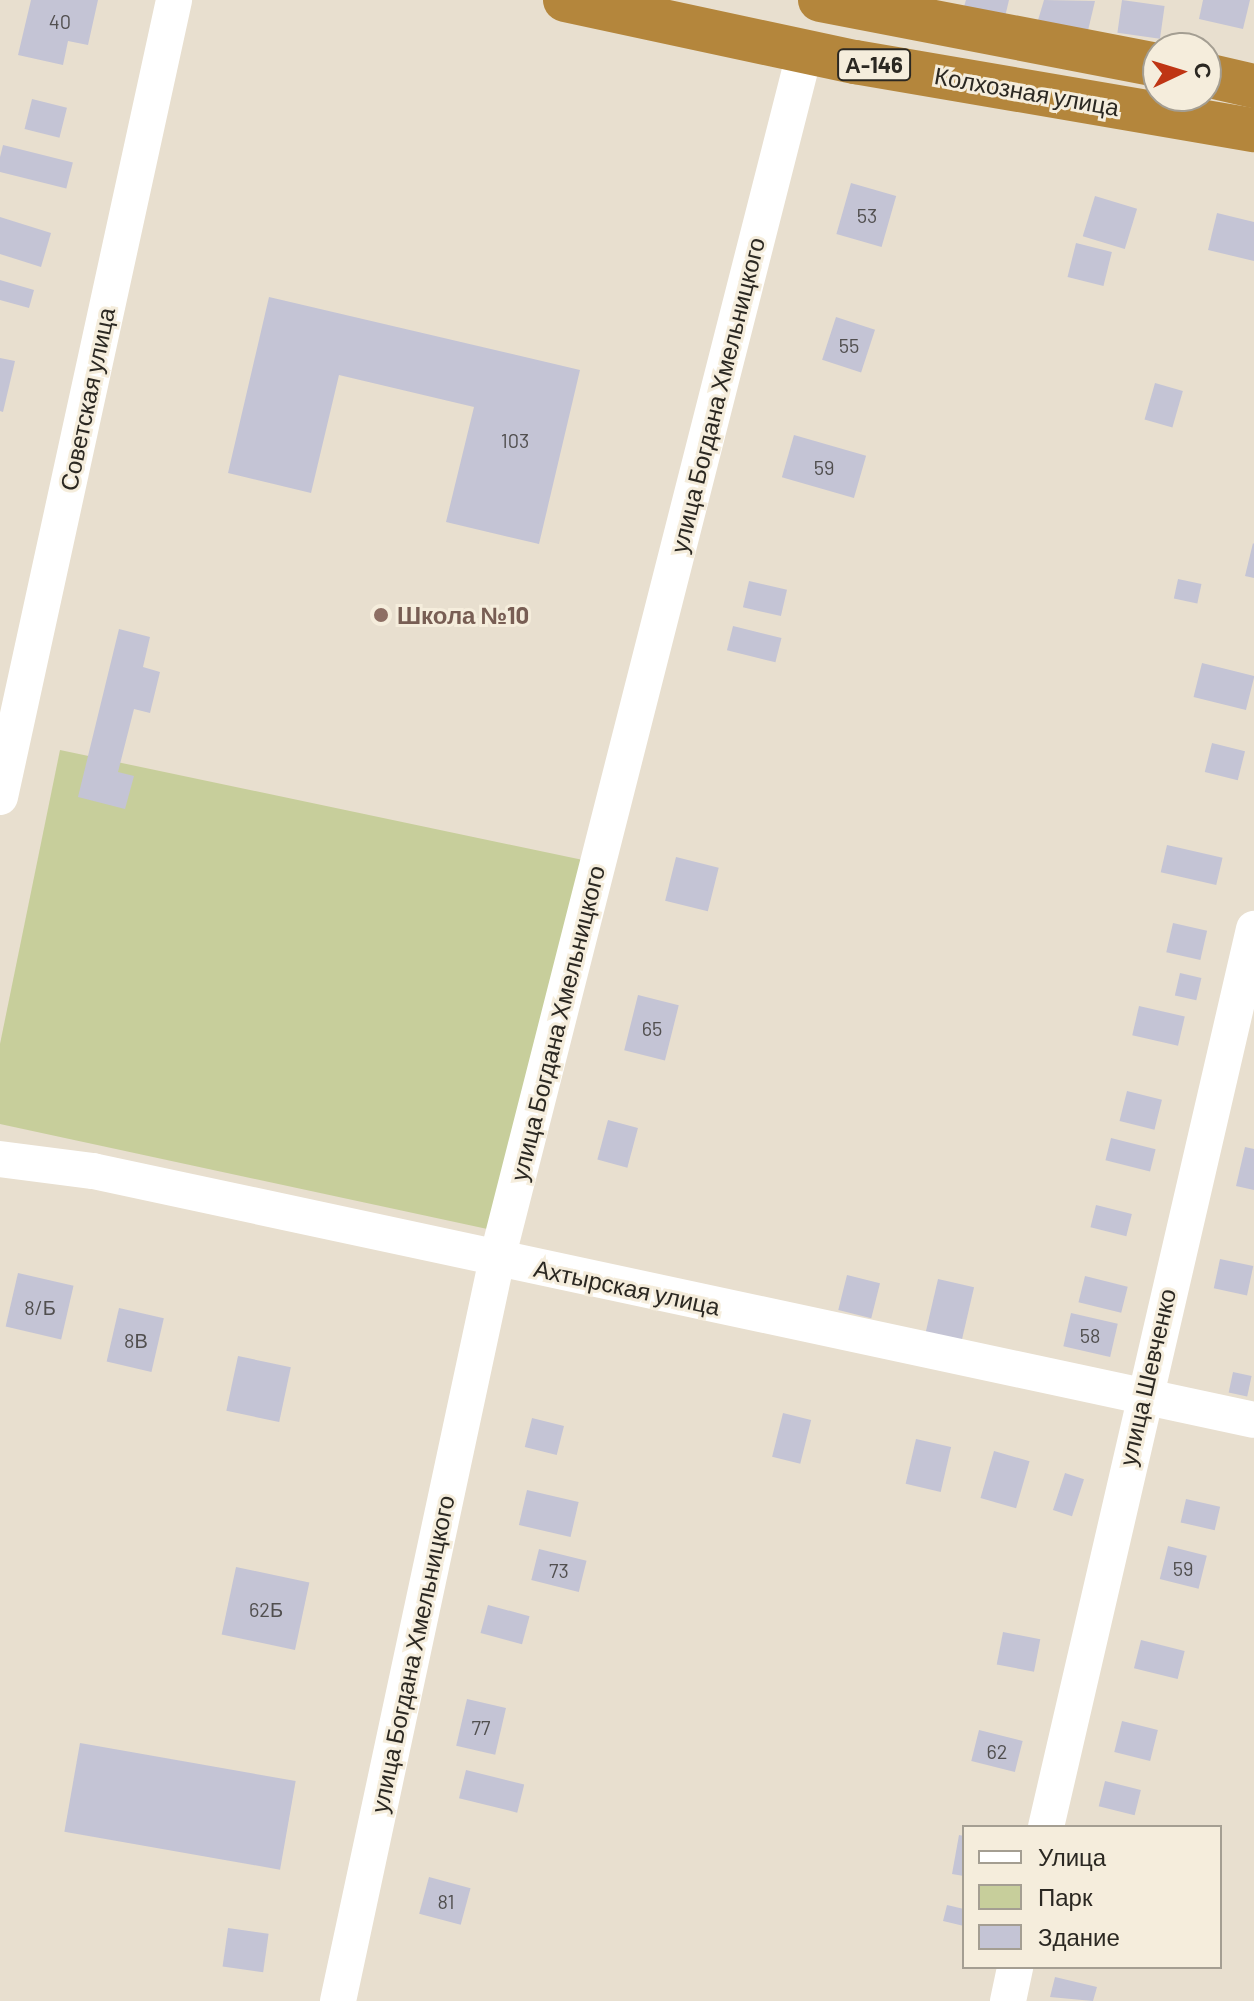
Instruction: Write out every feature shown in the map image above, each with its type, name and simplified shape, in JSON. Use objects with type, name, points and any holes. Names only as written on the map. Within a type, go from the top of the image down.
[{"type":"highway","name":"Колхозная улица","points":[[565,0],[805,51],[1254,130]]},
{"type":"highway","name":"Колхозная улица","points":[[820,0],[1142,62]]},
{"type":"highway","points":[[1222,79],[1254,86]]},
{"type":"street","name":"Советская улица","points":[[0,797],[174,0]]},
{"type":"street","name":"улица Богдана Хмельницкого","points":[[338,2001],[497,1259],[805,51]]},
{"type":"street","name":"улица Шевченко","points":[[1046,1825],[1142,1396],[1254,929]]},
{"type":"street","name":"Ахтырская улица","points":[[0,1159],[93,1171],[1254,1420]]},
{"type":"street","points":[[1008,2001],[1015,1969]]},
{"type":"green space","points":[[60,750],[583,860],[492,1230],[0,1124],[0,1044]]},
{"type":"building","points":[[31,0],[98,0],[88,45],[68,41],[63,65],[18,55]]},
{"type":"building","points":[[966,0],[1009,0],[1004,21],[963,10]]},
{"type":"building","points":[[1044,0],[1095,1],[1086,39],[1036,27]]},
{"type":"building","points":[[1122,0],[1165,6],[1161,32],[1142,32],[1142,36],[1117,33]]},
{"type":"building","points":[[1203,0],[1250,0],[1243,29],[1199,19]]},
{"type":"building","points":[[32,99],[67,108],[59,138],[25,129]]},
{"type":"building","points":[[3,145],[73,162],[66,189],[0,172]]},
{"type":"building","points":[[851,183],[896,196],[882,247],[836,234]]},
{"type":"building","points":[[1095,196],[1137,209],[1125,249],[1083,236]]},
{"type":"building","points":[[1217,213],[1254,222],[1254,261],[1208,250]]},
{"type":"building","points":[[0,217],[51,233],[41,267],[0,254]]},
{"type":"building","points":[[1076,243],[1112,252],[1103,286],[1068,277]]},
{"type":"building","points":[[0,280],[34,290],[29,308],[0,300]]},
{"type":"building","points":[[269,297],[580,370],[539,544],[446,522],[474,407],[339,375],[311,493],[228,473]]},
{"type":"building","points":[[836,317],[875,330],[861,372],[822,360]]},
{"type":"building","points":[[0,358],[15,361],[3,412],[0,411]]},
{"type":"building","points":[[1155,383],[1183,391],[1172,428],[1145,420]]},
{"type":"building","points":[[794,435],[866,456],[854,498],[782,477]]},
{"type":"building","points":[[1254,544],[1254,578],[1245,576]]},
{"type":"building","points":[[1178,579],[1201,584],[1197,604],[1174,599]]},
{"type":"building","points":[[749,581],[787,590],[781,616],[743,607]]},
{"type":"building","points":[[733,626],[782,638],[775,662],[727,650]]},
{"type":"building","points":[[119,629],[150,637],[143,667],[160,672],[150,713],[134,709],[118,772],[134,776],[125,809],[78,797]]},
{"type":"building","points":[[1202,663],[1254,676],[1246,710],[1194,697]]},
{"type":"building","points":[[1212,743],[1245,751],[1238,780],[1205,772]]},
{"type":"building","points":[[1167,845],[1223,858],[1216,885],[1161,872]]},
{"type":"building","points":[[676,857],[719,868],[708,911],[665,901]]},
{"type":"building","points":[[1173,923],[1207,931],[1200,960],[1166,952]]},
{"type":"building","points":[[1180,973],[1201,978],[1196,1000],[1175,995]]},
{"type":"building","points":[[638,995],[679,1005],[665,1060],[624,1050]]},
{"type":"building","points":[[1139,1006],[1185,1017],[1178,1046],[1132,1035]]},
{"type":"building","points":[[1127,1091],[1162,1100],[1154,1130],[1120,1121]]},
{"type":"building","points":[[608,1120],[638,1128],[627,1168],[597,1160]]},
{"type":"building","points":[[1111,1138],[1156,1149],[1150,1171],[1105,1160]]},
{"type":"building","points":[[1245,1147],[1254,1149],[1254,1190],[1236,1186]]},
{"type":"building","points":[[1096,1205],[1132,1214],[1126,1236],[1090,1227]]},
{"type":"building","points":[[1220,1259],[1253,1266],[1247,1295],[1214,1288]]},
{"type":"building","points":[[18,1273],[74,1286],[61,1339],[6,1327]]},
{"type":"building","points":[[847,1275],[880,1283],[871,1318],[838,1310]]},
{"type":"building","points":[[1085,1276],[1128,1287],[1121,1313],[1078,1302]]},
{"type":"building","points":[[938,1279],[974,1287],[961,1343],[925,1335]]},
{"type":"building","points":[[119,1308],[164,1318],[151,1372],[107,1362]]},
{"type":"building","points":[[1071,1313],[1118,1324],[1110,1357],[1063,1346]]},
{"type":"building","points":[[238,1356],[291,1367],[279,1422],[226,1411]]},
{"type":"building","points":[[1233,1372],[1252,1376],[1247,1396],[1229,1393]]},
{"type":"building","points":[[783,1413],[811,1420],[800,1464],[772,1457]]},
{"type":"building","points":[[532,1418],[564,1426],[557,1455],[525,1447]]},
{"type":"building","points":[[916,1439],[951,1447],[941,1492],[906,1484]]},
{"type":"building","points":[[994,1451],[1030,1461],[1016,1508],[980,1498]]},
{"type":"building","points":[[1065,1473],[1084,1479],[1072,1516],[1053,1510]]},
{"type":"building","points":[[527,1490],[579,1502],[571,1537],[519,1525]]},
{"type":"building","points":[[1186,1499],[1220,1507],[1215,1530],[1181,1522]]},
{"type":"building","points":[[1168,1546],[1207,1556],[1199,1589],[1160,1579]]},
{"type":"building","points":[[539,1549],[587,1561],[579,1592],[531,1580]]},
{"type":"building","points":[[236,1567],[309,1583],[295,1650],[222,1634]]},
{"type":"building","points":[[488,1605],[530,1616],[522,1644],[480,1633]]},
{"type":"building","points":[[1003,1632],[1040,1639],[1034,1672],[997,1664]]},
{"type":"building","points":[[1141,1640],[1185,1651],[1178,1679],[1134,1668]]},
{"type":"building","points":[[467,1699],[506,1708],[495,1755],[456,1746]]},
{"type":"building","points":[[1122,1721],[1158,1730],[1150,1761],[1114,1752]]},
{"type":"building","points":[[979,1730],[1023,1741],[1015,1772],[971,1761]]},
{"type":"building","points":[[80,1743],[296,1781],[280,1870],[64,1832]]},
{"type":"building","points":[[466,1770],[524,1785],[517,1813],[459,1798]]},
{"type":"building","points":[[1105,1781],[1141,1790],[1135,1815],[1099,1806]]},
{"type":"building","points":[[959,1835],[962,1836],[962,1876],[952,1874]]},
{"type":"building","points":[[429,1877],[471,1888],[461,1925],[419,1914]]},
{"type":"building","points":[[947,1905],[962,1909],[962,1926],[943,1921]]},
{"type":"building","points":[[228,1928],[269,1934],[263,1972],[223,1967]]},
{"type":"building","points":[[1055,1977],[1097,1987],[1093,2001],[1050,1997]]},
{"type":"place","name":"Школа №10","points":[[381,615]]}]
